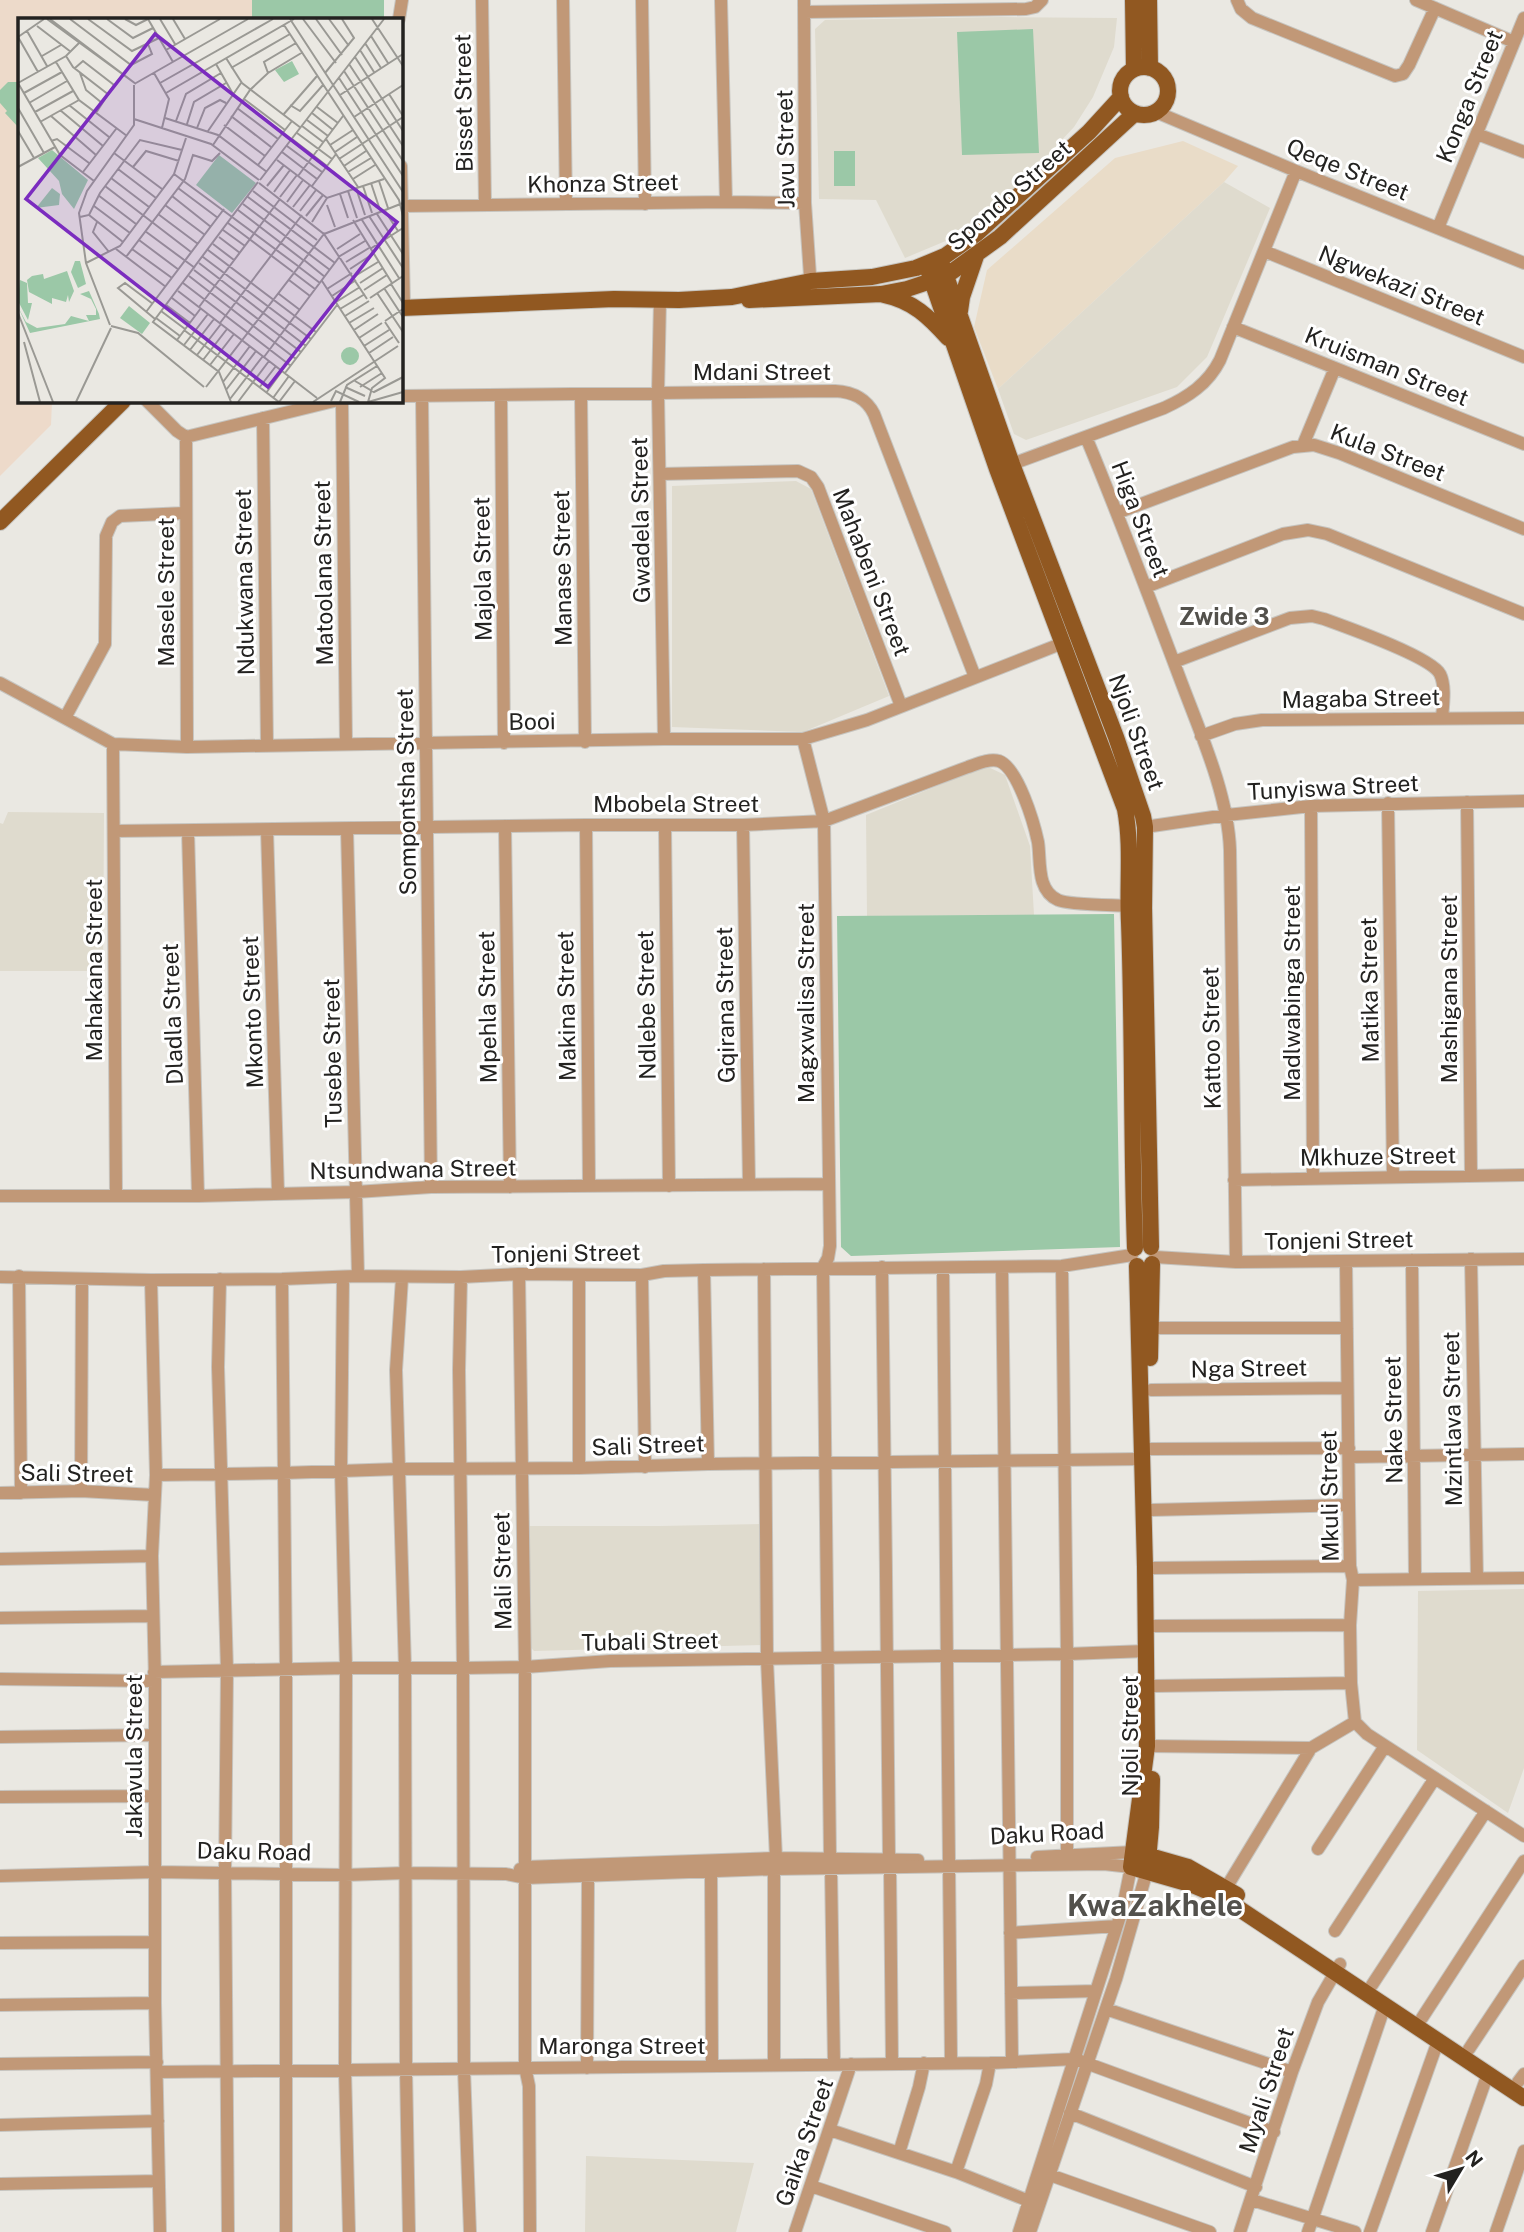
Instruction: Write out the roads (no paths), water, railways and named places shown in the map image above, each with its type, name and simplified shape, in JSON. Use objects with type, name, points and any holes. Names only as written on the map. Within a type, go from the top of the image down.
[{"type":"main road","points":[[1133,0],[1142,69]]},
{"type":"main road","points":[[1142,69],[1149,0]]},
{"type":"main road","points":[[1142,69],[1160,73],[1168,88],[1167,99],[1156,112],[1145,115],[1128,109],[1121,97],[1123,81],[1142,69]]},
{"type":"main road","name":"Spondo Street","points":[[402,307],[614,299],[732,297],[764,300],[898,272],[933,261],[976,234],[1089,132],[1121,97]]},
{"type":"main road","name":"Spondo Street","points":[[811,290],[881,294],[939,279],[976,256],[1065,179],[1135,113]]},
{"type":"main road","points":[[960,315],[962,296],[976,256]]},
{"type":"main road","name":"Njoli Street","points":[[933,261],[953,342],[997,470],[1125,809],[1128,832],[1133,1031],[1132,1150],[1150,1328],[1151,1390],[1146,1454],[1151,1510],[1153,1686],[1140,1861]]},
{"type":"main road","name":"Njoli Street","points":[[939,279],[960,315],[1012,464],[1111,724],[1145,827],[1146,1651],[1150,1746]]},
{"type":"main road","points":[[881,294],[916,307],[953,342]]},
{"type":"main road","points":[[0,522],[122,402]]},
{"type":"main road","name":"Daku Road","points":[[1140,1861],[1190,1884],[1224,1893],[1338,1968],[1372,1985],[1523,2085]]},
{"type":"main road","name":"Daku Road","points":[[1338,1968],[1352,1983],[1437,2043],[1523,2085]]},
{"type":"street","points":[[399,18],[402,0]]},
{"type":"street","name":"Bisset Street","points":[[482,0],[485,205]]},
{"type":"street","points":[[563,0],[566,204]]},
{"type":"street","points":[[642,0],[645,204]]},
{"type":"street","points":[[721,0],[726,202]]},
{"type":"street","points":[[804,6],[967,5],[1011,10],[1031,8],[1042,0]]},
{"type":"street","points":[[1237,0],[1241,9],[1252,18],[1395,76],[1403,74],[1409,65],[1435,8]]},
{"type":"street","points":[[1416,0],[1514,42]]},
{"type":"street","name":"Javu Street","points":[[804,6],[805,203],[811,290]]},
{"type":"street","name":"Konga Street","points":[[1437,228],[1524,18]]},
{"type":"street","name":"Qeqe Street","points":[[1156,112],[1524,263]]},
{"type":"street","points":[[1477,134],[1524,152]]},
{"type":"street","points":[[1012,464],[1164,408],[1195,390],[1216,369],[1296,171]]},
{"type":"street","name":"Khonza Street","points":[[402,206],[805,203]]},
{"type":"street","name":"Ngwekazi Street","points":[[1264,251],[1524,357]]},
{"type":"street","name":"Gwadela Street","points":[[660,300],[664,739]]},
{"type":"street","name":"Kruisman Street","points":[[1233,327],[1524,444]]},
{"type":"street","points":[[1303,445],[1335,368]]},
{"type":"street","name":"Mdani Street","points":[[402,397],[847,392],[870,405],[975,677]]},
{"type":"street","name":"Manase Street","points":[[580,394],[585,742]]},
{"type":"street","name":"Sompontsha Street","points":[[422,396],[431,1187]]},
{"type":"street","name":"Majola Street","points":[[501,396],[505,743]]},
{"type":"street","points":[[148,402],[186,438],[330,402]]},
{"type":"street","name":"Matoolana Street","points":[[342,402],[346,744]]},
{"type":"street","name":"Ndukwana Street","points":[[263,418],[267,746]]},
{"type":"street","name":"Masele Street","points":[[186,438],[187,747]]},
{"type":"street","name":"Higa Street","points":[[1086,438],[1146,587],[1227,815]]},
{"type":"street","name":"Kula Street","points":[[1118,513],[1293,447],[1314,445],[1524,528]]},
{"type":"street","name":"Mahabeni Street","points":[[660,474],[798,471],[811,477],[818,487],[901,706]]},
{"type":"street","points":[[65,718],[105,644],[108,528],[120,516],[185,513]]},
{"type":"street","points":[[1146,587],[1283,534],[1308,530],[1327,534],[1524,614]]},
{"type":"street","points":[[1174,662],[1290,618],[1302,616],[1324,619],[1418,657],[1435,668],[1442,678],[1442,718]]},
{"type":"street","name":"Booi","points":[[0,683],[113,744],[187,747],[803,739],[843,729],[1063,643]]},
{"type":"street","name":"Magaba Street","points":[[1201,736],[1235,724],[1262,720],[1524,718]]},
{"type":"street","name":"Magxwalisa Street","points":[[803,739],[824,821],[827,1184],[830,1246],[823,1267],[834,2063]]},
{"type":"street","name":"Mahakana Street","points":[[113,744],[116,1196]]},
{"type":"street","name":"Mbobela Street","points":[[114,831],[744,825],[824,821],[990,760],[1009,768],[1017,782],[1038,841],[1041,878],[1051,895],[1066,902],[1128,906]]},
{"type":"street","name":"Tunyiswa Street","points":[[1145,827],[1311,806],[1524,800]]},
{"type":"street","name":"Mashigana Street","points":[[1467,802],[1471,1176]]},
{"type":"street","name":"Matika Street","points":[[1388,803],[1393,1177]]},
{"type":"street","name":"Madlwabinga Street","points":[[1311,806],[1313,1179]]},
{"type":"street","name":"Kattoo Street","points":[[1227,815],[1230,850],[1236,1262]]},
{"type":"street","name":"Makina Street","points":[[586,825],[589,1186]]},
{"type":"street","name":"Ndlebe Street","points":[[665,825],[668,1186]]},
{"type":"street","name":"Gqirana Street","points":[[744,825],[749,1184]]},
{"type":"street","name":"Mpehla Street","points":[[505,827],[510,1187]]},
{"type":"street","name":"Tusebe Street","points":[[347,829],[358,1276]]},
{"type":"street","name":"Mkonto Street","points":[[267,830],[278,1193]]},
{"type":"street","name":"Dladla Street","points":[[188,831],[198,1196]]},
{"type":"street","name":"Mkhuze Street","points":[[1234,1180],[1524,1175]]},
{"type":"street","name":"Ntsundwana Street","points":[[0,1196],[198,1196],[356,1192],[431,1187],[827,1184]]},
{"type":"street","name":"Tonjeni Street","points":[[0,1277],[151,1280],[461,1277],[519,1273],[642,1275],[664,1270],[1062,1266],[1144,1256],[1236,1262],[1524,1259]]},
{"type":"street","name":"Mzintlava Street","points":[[1471,1259],[1477,1578]]},
{"type":"street","name":"Nake Street","points":[[1412,1260],[1415,1579]]},
{"type":"street","name":"Mkuli Street","points":[[1346,1262],[1350,1566],[1353,1580],[1350,1625],[1351,1683],[1358,1725]]},
{"type":"street","points":[[1062,1266],[1067,1855]]},
{"type":"street","points":[[882,1267],[892,2064]]},
{"type":"street","points":[[1002,1267],[1012,2061]]},
{"type":"street","points":[[943,1268],[951,2062]]},
{"type":"street","points":[[764,1269],[767,1660],[775,1864],[774,2064]]},
{"type":"street","points":[[704,1270],[708,1464]]},
{"type":"street","name":"Mali Street","points":[[519,1273],[525,1667],[525,2067],[529,2086],[530,2232]]},
{"type":"street","points":[[579,1275],[579,1468]]},
{"type":"street","points":[[642,1275],[645,1467]]},
{"type":"street","points":[[19,1276],[21,1493]]},
{"type":"street","points":[[461,1277],[459,1370],[464,2069],[470,2232]]},
{"type":"street","points":[[342,1278],[341,1471],[346,1668],[345,2070],[349,2232]]},
{"type":"street","points":[[402,1278],[396,1370],[405,1668],[406,2070],[410,2232]]},
{"type":"street","points":[[81,1492],[82,1279]]},
{"type":"street","points":[[220,1279],[218,1367],[227,1670],[225,1873],[228,2232]]},
{"type":"street","points":[[282,1279],[286,1669],[286,2232]]},
{"type":"street","name":"Jakavula Street","points":[[151,1280],[156,1475],[152,1616],[155,1676],[153,1796],[160,2232]]},
{"type":"street","points":[[1150,1328],[1347,1328]]},
{"type":"street","name":"Nga Street","points":[[1151,1390],[1347,1388]]},
{"type":"street","name":"Sali Street","points":[[156,1475],[826,1462],[1063,1462],[1146,1454],[1524,1454]]},
{"type":"street","name":"Sali Street","points":[[0,1493],[154,1495]]},
{"type":"street","points":[[1151,1510],[1349,1505]]},
{"type":"street","points":[[0,1559],[152,1556]]},
{"type":"street","points":[[1152,1568],[1350,1566]]},
{"type":"street","points":[[1353,1580],[1524,1578]]},
{"type":"street","points":[[0,1618],[152,1616]]},
{"type":"street","points":[[1152,1626],[1350,1625]]},
{"type":"street","name":"Tubali Street","points":[[0,1679],[155,1676],[227,1670],[525,1667],[610,1661],[1146,1651]]},
{"type":"street","points":[[1153,1686],[1351,1683]]},
{"type":"street","points":[[1150,1746],[1311,1748],[1358,1725],[1367,1734],[1524,1836]]},
{"type":"street","points":[[0,1737],[154,1735]]},
{"type":"street","points":[[1318,1849],[1385,1746]]},
{"type":"street","points":[[1224,1893],[1311,1748]]},
{"type":"street","points":[[1335,1931],[1435,1778]]},
{"type":"street","points":[[0,1797],[153,1796]]},
{"type":"street","points":[[1372,1985],[1486,1811]]},
{"type":"street","name":"Daku Road","points":[[1009,1862],[1067,1855],[1140,1861]]},
{"type":"street","name":"Daku Road","points":[[0,1875],[155,1872],[506,1874],[775,1864],[1104,1864],[1140,1861]]},
{"type":"street","name":"Njoli Street","points":[[1030,2232],[1070,2113],[1096,1991],[1140,1861]]},
{"type":"street","name":"Njoli Street","points":[[1018,2232],[1081,2062],[1106,2009],[1140,1861]]},
{"type":"street","points":[[1422,2018],[1524,1861]]},
{"type":"street","name":"Daku Road","points":[[525,1872],[588,1876],[711,1872],[775,1864]]},
{"type":"street","points":[[711,1872],[712,2066]]},
{"type":"street","points":[[587,2068],[588,1876]]},
{"type":"street","points":[[1010,1933],[1117,1926]]},
{"type":"street","points":[[0,1943],[155,1942]]},
{"type":"street","points":[[1469,2049],[1524,1966]]},
{"type":"street","name":"Myali Street","points":[[1240,2232],[1292,2072],[1318,2002],[1338,1968]]},
{"type":"street","points":[[1352,1983],[1360,1996],[1437,2043],[1524,2104]]},
{"type":"street","points":[[1011,1993],[1096,1991]]},
{"type":"street","points":[[0,2005],[155,2003]]},
{"type":"street","points":[[1106,2009],[1292,2072]]},
{"type":"street","points":[[1308,2232],[1383,2011]]},
{"type":"street","points":[[1370,2232],[1437,2043]]},
{"type":"street","points":[[1081,2062],[1274,2132]]},
{"type":"street","name":"Maronga Street","points":[[0,2064],[157,2067],[227,2072],[1081,2062]]},
{"type":"street","points":[[899,2152],[924,2063]]},
{"type":"street","points":[[956,2172],[985,2089],[990,2063]]},
{"type":"street","name":"Gaika Street","points":[[795,2232],[851,2064]]},
{"type":"street","points":[[1432,2232],[1486,2079]]},
{"type":"street","points":[[1070,2113],[1254,2194],[1355,2232]]},
{"type":"street","points":[[0,2124],[158,2121]]},
{"type":"street","points":[[830,2130],[956,2172],[1029,2201]]},
{"type":"street","points":[[1496,2232],[1524,2151]]},
{"type":"street","points":[[1050,2175],[1210,2232]]},
{"type":"street","points":[[0,2184],[159,2181]]},
{"type":"street","points":[[811,2186],[946,2232]]},
{"type":"district","name":"Zwide 3","points":[[1224,616]]},
{"type":"district","name":"KwaZakhele","points":[[1155,1905]]}]
